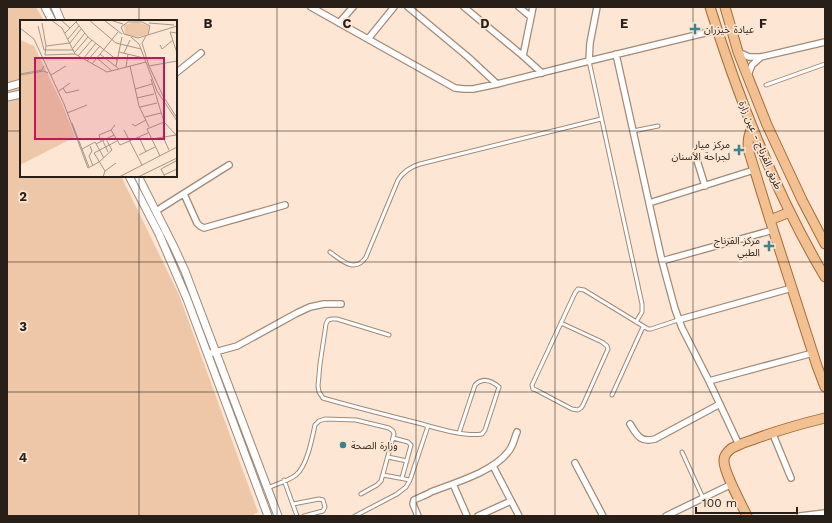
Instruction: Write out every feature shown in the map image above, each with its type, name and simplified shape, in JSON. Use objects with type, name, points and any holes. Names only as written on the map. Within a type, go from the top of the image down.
[{"type":"main road","name":"طريق الفرناج - عين زارة","points":[[710,7],[752,128],[790,212],[825,277]]},
{"type":"main road","name":"طريق الفرناج - عين زارة","points":[[725,7],[738,52],[767,125],[802,200],[825,244]]},
{"type":"main road","points":[[752,128],[749,134],[748,146],[754,170],[825,387]]},
{"type":"main road","points":[[770,220],[790,212]]},
{"type":"main road","points":[[747,516],[726,471],[724,456],[727,452],[731,448],[772,432],[825,418]]},
{"type":"street","points":[[45,7],[52,20]]},
{"type":"street","points":[[55,7],[61,20]]},
{"type":"street","points":[[311,7],[455,88],[464,89],[473,89],[497,84],[717,30]]},
{"type":"street","points":[[339,23],[353,7]]},
{"type":"street","points":[[368,39],[394,7]]},
{"type":"street","points":[[408,7],[468,57],[497,84]]},
{"type":"street","points":[[464,7],[542,73]]},
{"type":"street","points":[[519,7],[531,17]]},
{"type":"street","points":[[523,56],[533,7]]},
{"type":"street","points":[[589,61],[590,43],[596,7]]},
{"type":"street","points":[[738,52],[749,57],[761,57],[825,42]]},
{"type":"street","points":[[177,72],[201,53]]},
{"type":"street","points":[[616,54],[670,295],[678,320],[709,380],[739,445]]},
{"type":"street","points":[[748,75],[752,65],[761,57]]},
{"type":"street","points":[[20,83],[8,87],[8,96],[20,94]]},
{"type":"street","points":[[696,157],[705,186]]},
{"type":"street","points":[[156,211],[229,165]]},
{"type":"street","points":[[649,203],[754,170]]},
{"type":"street","points":[[130,177],[162,241],[187,299],[268,516]]},
{"type":"street","points":[[139,177],[185,271],[278,516]]},
{"type":"street","points":[[184,194],[197,223],[204,228],[285,205]]},
{"type":"street","points":[[662,261],[773,230]]},
{"type":"street","points":[[678,320],[792,288]]},
{"type":"street","points":[[208,354],[237,346],[310,307],[324,304],[341,304]]},
{"type":"street","points":[[709,380],[813,353]]},
{"type":"street","points":[[630,424],[638,436],[646,440],[655,439],[720,404]]},
{"type":"street","points":[[418,516],[413,504],[414,500],[481,473],[493,466],[499,462],[512,447],[517,432]]},
{"type":"street","points":[[772,432],[791,478]]},
{"type":"street","points":[[575,463],[603,516]]},
{"type":"street","points":[[493,466],[518,516]]},
{"type":"street","points":[[453,484],[467,516]]},
{"type":"street","points":[[666,516],[673,514],[732,484]]},
{"type":"street","points":[[478,516],[511,501]]},
{"type":"street","points":[[800,516],[825,513]]},
{"type":"lane","points":[[589,61],[642,304],[642,312],[636,322]]},
{"type":"lane","points":[[766,84],[825,64]]},
{"type":"lane","points":[[330,252],[350,265],[356,265],[362,262],[366,257],[398,180],[411,167],[601,119]]},
{"type":"lane","points":[[633,131],[658,126]]},
{"type":"lane","points":[[561,323],[602,342],[608,349],[584,405],[578,410],[572,409],[532,387],[533,383],[561,323],[575,293],[578,288],[584,290],[648,329],[678,320]]},
{"type":"lane","points":[[389,335],[337,319],[328,320],[326,324],[318,386],[322,398],[428,426],[459,433],[478,435],[482,434],[485,430],[500,387],[493,382],[484,380],[479,381],[475,385],[459,433]]},
{"type":"lane","points":[[612,395],[643,327]]},
{"type":"lane","points":[[267,488],[296,475],[304,466],[315,425],[322,420],[327,419],[349,419],[390,428],[393,432],[393,438],[381,481],[378,485],[361,494]]},
{"type":"lane","points":[[355,516],[397,494],[406,487],[410,480],[428,426]]},
{"type":"lane","points":[[393,438],[408,442],[411,447],[402,478]]},
{"type":"lane","points":[[682,452],[703,498]]},
{"type":"lane","points":[[388,457],[406,461]]},
{"type":"lane","points":[[383,475],[410,480]]},
{"type":"lane","points":[[284,480],[297,516]]},
{"type":"lane","points":[[293,504],[319,499],[323,500],[325,507],[323,511],[304,516]]},
{"type":"shaded area","points":[[7,7],[36,7],[43,20],[20,20],[20,177],[121,177],[179,295],[258,512],[251,516],[7,516]]},
{"type":"place","name":"عيادة خيزران","points":[[695,29]]},
{"type":"place","name":"مركز ميار لجراحة الأسنان","points":[[739,150]]},
{"type":"place","name":"مركز الفرناج الطبي","points":[[769,246]]},
{"type":"place","name":"وزارة الصحة","points":[[343,445]]}]
